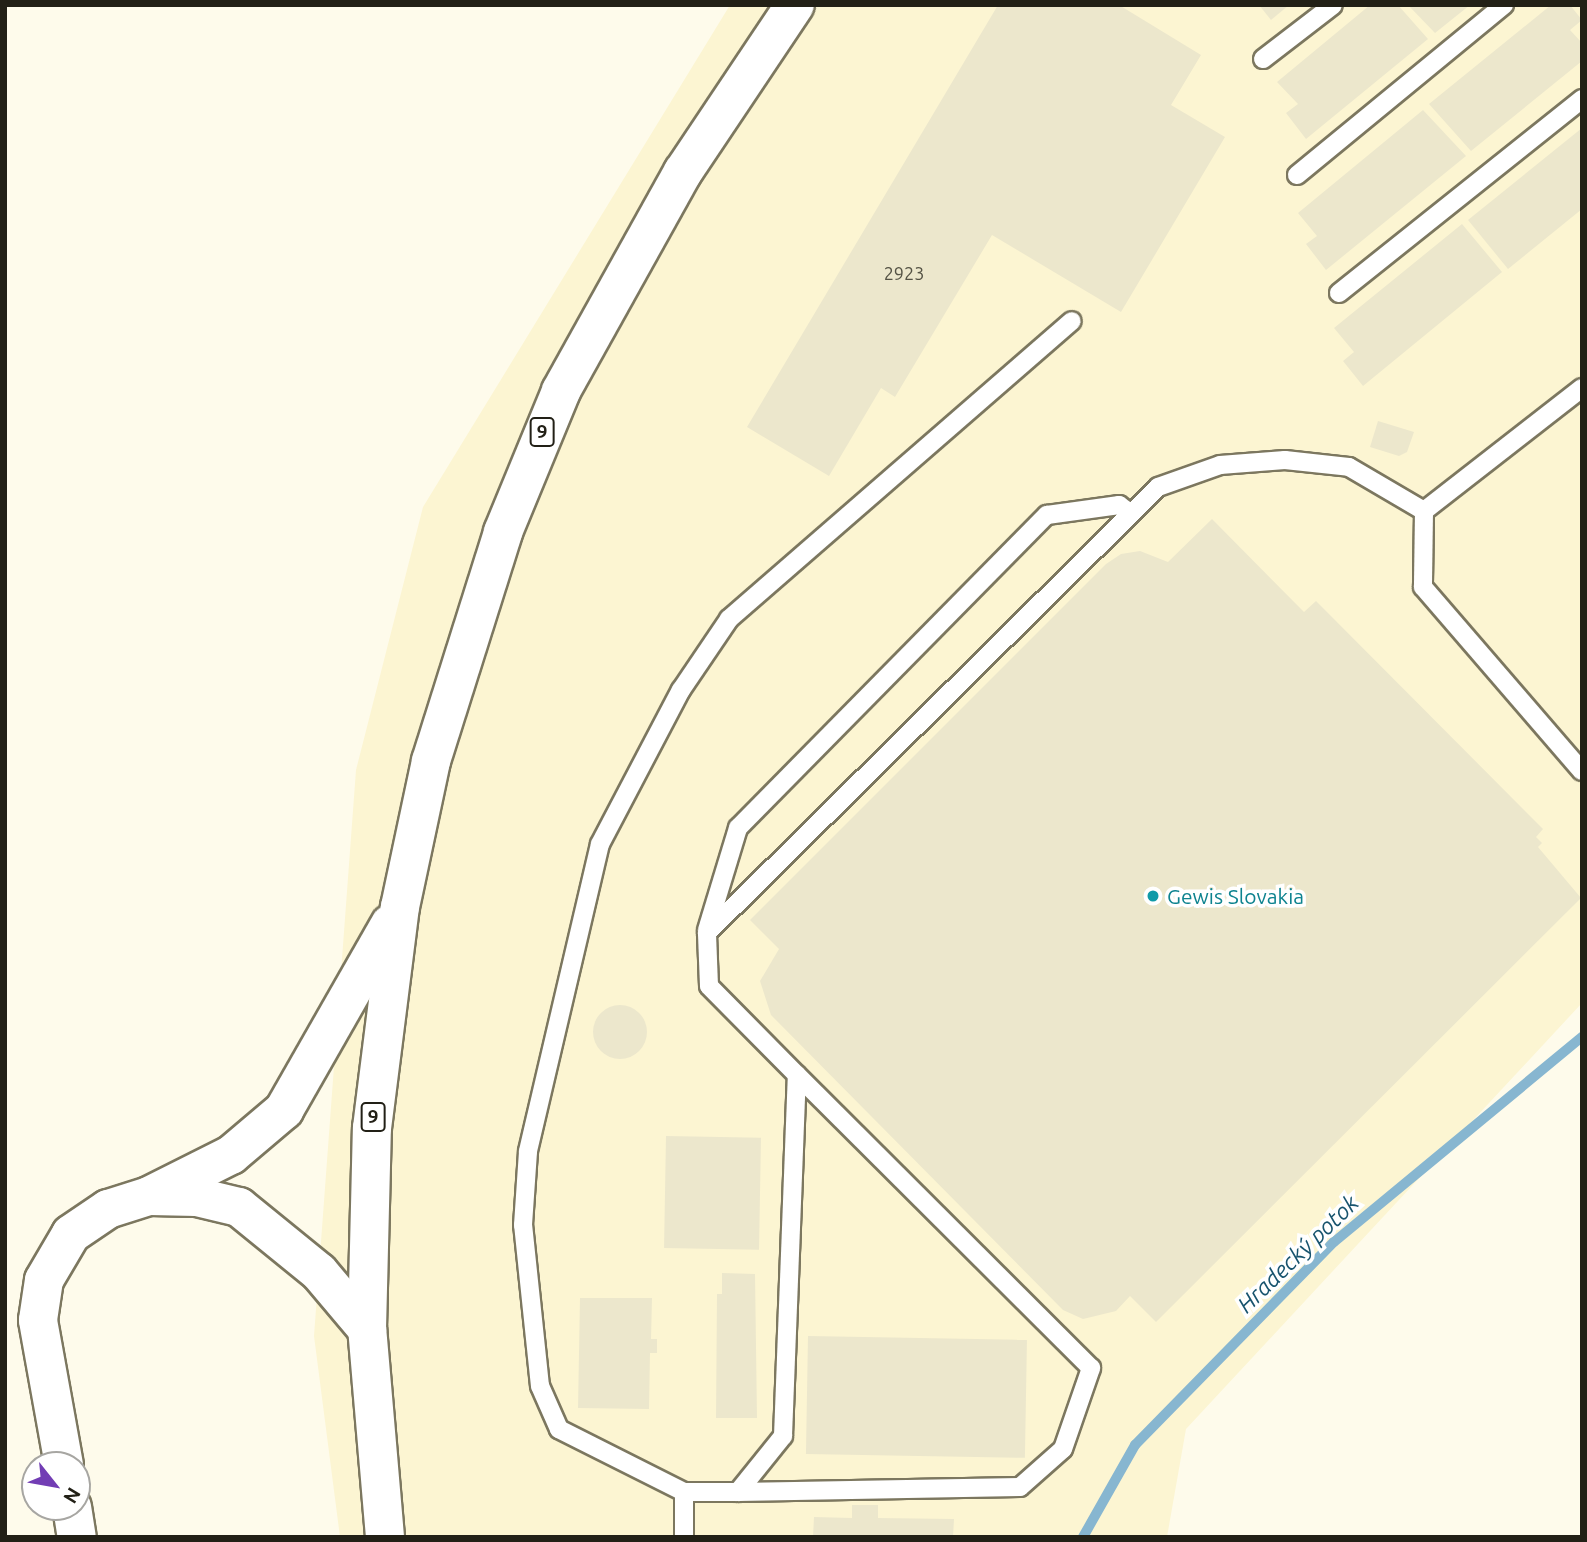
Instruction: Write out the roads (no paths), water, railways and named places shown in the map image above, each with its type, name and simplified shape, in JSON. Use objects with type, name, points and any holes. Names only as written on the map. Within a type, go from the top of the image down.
[{"type":"main road","name":"9","points":[[384,1537],[367,1329],[372,1128],[400,907],[431,761],[459,660],[528,464],[598,321],[683,172],[795,5]]},
{"type":"main road","name":"9","points":[[61,1451],[38,1320],[44,1280],[71,1234],[108,1209],[149,1196],[231,1155],[284,1110],[400,907]]},
{"type":"main road","name":"9","points":[[149,1196],[197,1198],[239,1207],[319,1272],[367,1329]]},
{"type":"lane","points":[[1263,59],[1333,5]]},
{"type":"lane","points":[[1297,176],[1504,5]]},
{"type":"lane","points":[[1339,293],[1582,99]]},
{"type":"lane","points":[[1072,321],[729,619],[681,690],[600,844],[528,1150],[523,1225],[540,1387],[559,1429],[684,1492],[1020,1487],[1063,1449],[1091,1368],[709,986],[707,933],[738,828],[1047,515],[1119,505],[1130,513]]},
{"type":"lane","points":[[1424,511],[1582,388]]},
{"type":"lane","points":[[707,933],[1158,487],[1220,465],[1285,460],[1349,467],[1424,511]]},
{"type":"lane","points":[[1424,511],[1423,587],[1582,771]]},
{"type":"lane","points":[[738,1492],[783,1436],[797,1075]]},
{"type":"lane","points":[[684,1492],[684,1537]]},
{"type":"waterway","name":"Hradecký potok","points":[[1083,1537],[1135,1445],[1334,1242],[1582,1037]]},
{"type":"place","name":"Gewis Slovakia","points":[[1153,896]]}]
